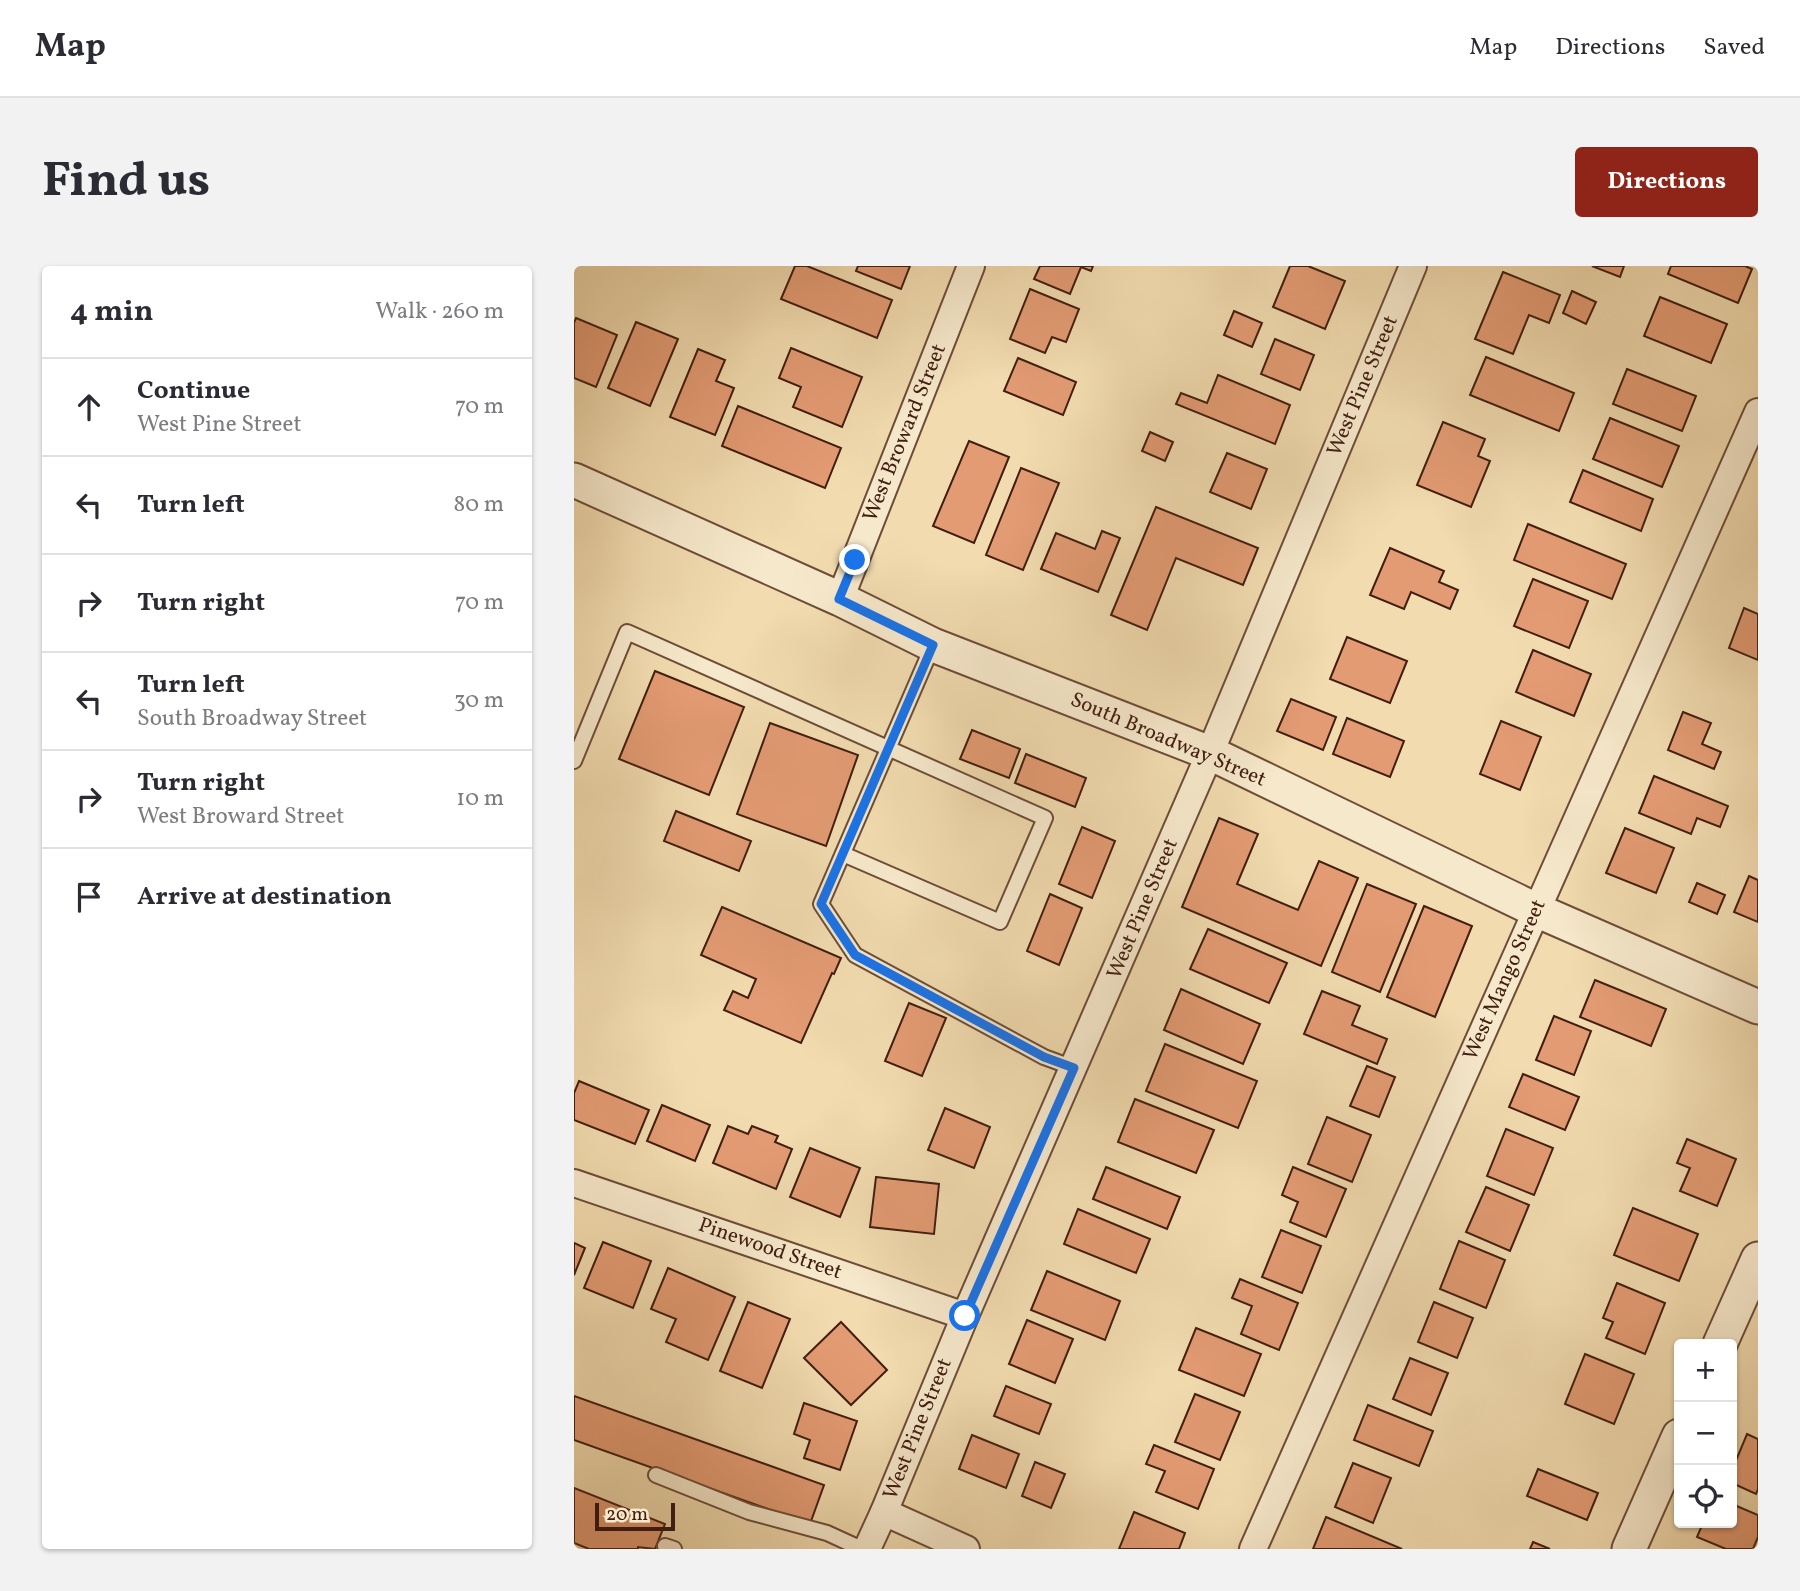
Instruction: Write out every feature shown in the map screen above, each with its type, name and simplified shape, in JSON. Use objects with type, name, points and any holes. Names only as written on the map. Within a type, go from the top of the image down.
[{"type":"street","name":"West Broward Street","points":[[839,599],[971,266]]},
{"type":"street","name":"West Pine Street","points":[[864,1549],[884,1512],[965,1316],[1210,753],[1413,266]]},
{"type":"street","name":"West Mango Street","points":[[1253,1549],[1758,412]]},
{"type":"street","name":"South Broadway Street","points":[[574,480],[839,599],[933,645],[1210,753],[1536,910],[1758,1007]]},
{"type":"street","name":"Pinewood Street","points":[[574,1182],[965,1316]]},
{"type":"street","points":[[1722,1339],[1758,1259]]},
{"type":"street","points":[[1629,1549],[1674,1447]]},
{"type":"street","points":[[884,1512],[966,1549]]},
{"type":"lane","points":[[574,761],[627,632],[1045,818],[1000,922],[843,854]]},
{"type":"lane","points":[[933,645],[821,904],[855,955],[1044,1057],[1074,1068]]},
{"type":"lane","points":[[656,1475],[750,1512],[827,1533],[864,1549]]},
{"type":"building","points":[[795,266],[807,266],[892,300],[877,338],[781,299]]},
{"type":"building","points":[[858,266],[910,266],[901,289],[856,271]]},
{"type":"building","points":[[1040,266],[1093,266],[1091,271],[1081,267],[1070,294],[1034,279]]},
{"type":"building","points":[[1290,266],[1308,266],[1345,281],[1325,329],[1273,307]]},
{"type":"building","points":[[1592,266],[1624,266],[1620,277]]},
{"type":"building","points":[[1671,266],[1745,266],[1752,269],[1738,303],[1668,274]]},
{"type":"building","points":[[1503,272],[1560,295],[1549,323],[1529,315],[1513,354],[1475,339]]},
{"type":"building","points":[[1030,289],[1079,309],[1066,342],[1052,337],[1045,353],[1010,339]]},
{"type":"building","points":[[1572,291],[1596,302],[1586,324],[1563,313]]},
{"type":"building","points":[[1660,297],[1727,324],[1711,363],[1644,336]]},
{"type":"building","points":[[1234,311],[1262,323],[1252,347],[1224,335]]},
{"type":"building","points":[[576,318],[617,335],[596,387],[574,378]]},
{"type":"building","points":[[636,322],[678,339],[650,406],[608,388]]},
{"type":"building","points":[[1275,339],[1314,355],[1300,390],[1261,374]]},
{"type":"building","points":[[791,348],[862,377],[842,427],[793,407],[801,387],[779,378]]},
{"type":"building","points":[[698,349],[725,360],[716,381],[734,388],[715,435],[670,417]]},
{"type":"building","points":[[1486,357],[1574,393],[1559,431],[1470,395]]},
{"type":"building","points":[[1018,358],[1076,382],[1063,415],[1004,391]]},
{"type":"building","points":[[1627,369],[1696,396],[1682,431],[1613,404]]},
{"type":"building","points":[[1218,375],[1290,405],[1275,444],[1176,404],[1181,393],[1207,403]]},
{"type":"building","points":[[738,406],[841,448],[825,488],[722,446]]},
{"type":"building","points":[[1610,418],[1679,446],[1662,487],[1593,459]]},
{"type":"building","points":[[1443,422],[1485,439],[1478,456],[1490,461],[1471,507],[1417,485]]},
{"type":"building","points":[[1150,432],[1173,442],[1165,461],[1142,451]]},
{"type":"building","points":[[969,441],[1009,457],[974,543],[933,526]]},
{"type":"building","points":[[1227,453],[1267,469],[1251,509],[1210,492]]},
{"type":"building","points":[[1021,468],[1059,483],[1023,570],[986,555]]},
{"type":"building","points":[[1583,470],[1653,499],[1641,531],[1570,502]]},
{"type":"building","points":[[1156,507],[1258,548],[1243,585],[1176,558],[1147,630],[1111,615]]},
{"type":"building","points":[[1528,524],[1626,564],[1612,599],[1514,560]]},
{"type":"building","points":[[1102,531],[1120,538],[1098,592],[1041,569],[1056,533],[1095,549]]},
{"type":"building","points":[[1390,548],[1444,571],[1439,582],[1458,590],[1450,609],[1411,592],[1404,609],[1370,595]]},
{"type":"building","points":[[1533,579],[1588,601],[1569,648],[1514,626]]},
{"type":"building","points":[[1744,608],[1758,614],[1758,660],[1729,648]]},
{"type":"building","points":[[1347,637],[1407,661],[1390,703],[1330,679]]},
{"type":"building","points":[[1533,650],[1591,674],[1574,716],[1516,692]]},
{"type":"building","points":[[655,671],[744,707],[709,795],[619,759]]},
{"type":"building","points":[[1291,699],[1336,717],[1323,750],[1277,731]]},
{"type":"building","points":[[1683,712],[1711,723],[1702,744],[1721,752],[1714,769],[1668,750]]},
{"type":"building","points":[[1347,718],[1404,741],[1390,777],[1333,754]]},
{"type":"building","points":[[1501,721],[1541,737],[1520,790],[1480,774]]},
{"type":"building","points":[[770,723],[858,755],[826,846],[737,814]]},
{"type":"building","points":[[972,730],[1020,749],[1009,778],[960,759]]},
{"type":"building","points":[[1026,754],[1086,778],[1075,807],[1015,783]]},
{"type":"building","points":[[1654,776],[1728,806],[1720,827],[1697,818],[1691,834],[1639,813]]},
{"type":"building","points":[[676,811],[751,841],[739,871],[664,841]]},
{"type":"building","points":[[1219,818],[1258,834],[1237,884],[1298,910],[1319,861],[1358,878],[1321,966],[1182,907]]},
{"type":"building","points":[[1082,827],[1115,841],[1092,898],[1059,884]]},
{"type":"building","points":[[1625,828],[1674,848],[1656,893],[1606,873]]},
{"type":"building","points":[[1749,876],[1758,880],[1758,922],[1734,912]]},
{"type":"building","points":[[1697,883],[1725,895],[1717,914],[1689,902]]},
{"type":"building","points":[[1367,884],[1416,904],[1380,992],[1332,972]]},
{"type":"building","points":[[1050,894],[1082,908],[1059,965],[1027,951]]},
{"type":"building","points":[[1424,906],[1472,926],[1435,1017],[1387,997]]},
{"type":"building","points":[[722,907],[841,958],[801,1043],[724,1010],[733,991],[748,998],[756,979],[701,955]]},
{"type":"building","points":[[1208,929],[1287,963],[1269,1003],[1190,969]]},
{"type":"building","points":[[1595,980],[1666,1009],[1651,1046],[1580,1017]]},
{"type":"building","points":[[1181,989],[1260,1024],[1243,1064],[1164,1030]]},
{"type":"building","points":[[1322,991],[1360,1006],[1352,1025],[1387,1039],[1377,1064],[1304,1034]]},
{"type":"building","points":[[909,1003],[946,1018],[922,1076],[885,1061]]},
{"type":"building","points":[[1554,1016],[1591,1031],[1574,1075],[1536,1060]]},
{"type":"building","points":[[1165,1044],[1257,1081],[1238,1128],[1146,1091]]},
{"type":"building","points":[[1367,1066],[1395,1077],[1379,1117],[1350,1106]]},
{"type":"building","points":[[1523,1074],[1579,1097],[1565,1130],[1509,1107]]},
{"type":"building","points":[[579,1081],[649,1110],[635,1144],[574,1120],[574,1093]]},
{"type":"building","points":[[1135,1099],[1214,1130],[1196,1173],[1118,1142]]},
{"type":"building","points":[[662,1105],[710,1125],[695,1161],[647,1141]]},
{"type":"building","points":[[945,1108],[990,1127],[974,1168],[928,1150]]},
{"type":"building","points":[[1327,1117],[1371,1135],[1352,1182],[1308,1164]]},
{"type":"building","points":[[728,1126],[748,1134],[752,1126],[778,1136],[775,1142],[792,1149],[776,1189],[713,1163]]},
{"type":"building","points":[[1506,1129],[1553,1148],[1534,1195],[1487,1176]]},
{"type":"building","points":[[1687,1139],[1736,1159],[1717,1206],[1680,1191],[1690,1168],[1677,1163]]},
{"type":"building","points":[[810,1148],[860,1168],[840,1217],[790,1197]]},
{"type":"building","points":[[1106,1167],[1180,1197],[1167,1229],[1093,1199]]},
{"type":"building","points":[[1293,1167],[1346,1189],[1326,1237],[1290,1222],[1298,1202],[1282,1195]]},
{"type":"building","points":[[876,1177],[939,1184],[934,1234],[870,1227]]},
{"type":"building","points":[[1486,1187],[1529,1205],[1510,1251],[1466,1232]]},
{"type":"building","points":[[1633,1208],[1698,1234],[1679,1281],[1614,1255]]},
{"type":"building","points":[[1078,1209],[1150,1239],[1136,1273],[1064,1244]]},
{"type":"building","points":[[1281,1230],[1321,1246],[1302,1293],[1262,1277]]},
{"type":"building","points":[[1459,1241],[1505,1260],[1486,1308],[1440,1289]]},
{"type":"building","points":[[603,1242],[651,1261],[633,1308],[584,1288]]},
{"type":"building","points":[[574,1243],[585,1248],[574,1275]]},
{"type":"building","points":[[668,1268],[735,1297],[708,1360],[666,1342],[676,1319],[651,1309]]},
{"type":"building","points":[[1047,1271],[1120,1301],[1105,1340],[1031,1310]]},
{"type":"building","points":[[1240,1279],[1298,1303],[1279,1350],[1241,1334],[1252,1306],[1232,1298]]},
{"type":"building","points":[[1617,1283],[1665,1303],[1645,1354],[1606,1338],[1613,1322],[1603,1318]]},
{"type":"building","points":[[748,1302],[790,1319],[762,1388],[720,1371]]},
{"type":"building","points":[[1434,1302],[1473,1318],[1457,1358],[1418,1342]]},
{"type":"building","points":[[1027,1320],[1073,1339],[1055,1383],[1009,1364]]},
{"type":"building","points":[[841,1322],[887,1370],[851,1405],[804,1358]]},
{"type":"building","points":[[1196,1328],[1261,1354],[1244,1396],[1179,1370]]},
{"type":"building","points":[[1585,1354],[1634,1374],[1614,1424],[1565,1404]]},
{"type":"building","points":[[1410,1358],[1448,1373],[1431,1415],[1393,1399]]},
{"type":"building","points":[[1006,1386],[1051,1404],[1039,1434],[994,1416]]},
{"type":"building","points":[[1195,1394],[1240,1412],[1220,1460],[1175,1442]]},
{"type":"building","points":[[574,1396],[824,1485],[810,1524],[574,1440]]},
{"type":"building","points":[[804,1403],[857,1421],[840,1470],[804,1458],[810,1440],[794,1434]]},
{"type":"building","points":[[1368,1405],[1433,1431],[1419,1466],[1354,1440]]},
{"type":"building","points":[[1747,1434],[1758,1439],[1756,1494],[1737,1485],[1737,1458]]},
{"type":"building","points":[[972,1435],[1019,1454],[1006,1488],[959,1469]]},
{"type":"building","points":[[1154,1445],[1214,1469],[1198,1509],[1156,1492],[1165,1471],[1146,1464]]},
{"type":"building","points":[[1035,1462],[1065,1474],[1051,1508],[1022,1496]]},
{"type":"building","points":[[1353,1463],[1391,1478],[1373,1523],[1335,1507]]},
{"type":"building","points":[[1538,1469],[1598,1493],[1587,1520],[1527,1496]]},
{"type":"building","points":[[574,1488],[665,1524],[655,1549],[589,1549],[574,1543]]},
{"type":"building","points":[[1737,1506],[1758,1515],[1758,1537],[1753,1549],[1726,1549],[1697,1537],[1701,1528],[1737,1528]]},
{"type":"building","points":[[1134,1512],[1185,1533],[1179,1549],[1119,1549]]},
{"type":"building","points":[[1326,1517],[1402,1549],[1313,1549]]},
{"type":"building","points":[[1533,1542],[1550,1549],[1530,1549]]},
{"type":"route","points":[[855,560],[839,599],[933,645],[821,904],[855,955],[1044,1057],[1074,1068],[965,1316]]}]
